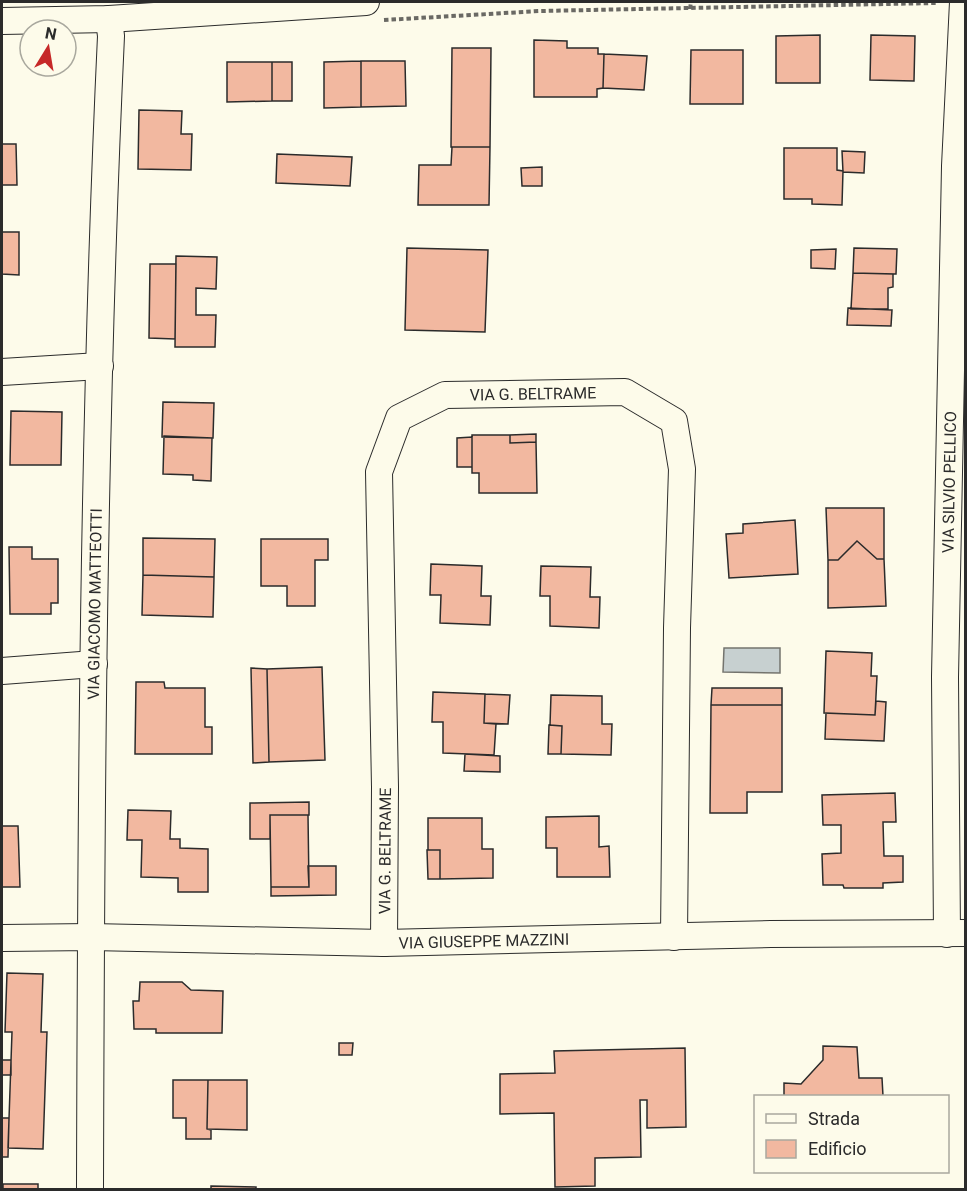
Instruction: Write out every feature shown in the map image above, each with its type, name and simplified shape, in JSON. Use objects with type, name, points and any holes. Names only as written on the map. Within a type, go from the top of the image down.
[{"type":"street","name":"VIA SILVIO PELLICO","points":[[956,933],[955,677],[958,417],[955,165],[963,2]]},
{"type":"street","points":[[2,21],[99,13],[370,11]]},
{"type":"street","name":"VIA GIACOMO MATTEOTTI","points":[[90,1190],[94,663],[100,366],[111,36],[99,13]]},
{"type":"street","points":[[2,372],[100,366]]},
{"type":"street","name":"VIA G. BELTRAME","points":[[384,943],[379,472],[399,418],[445,395],[626,392],[674,421],[682,469],[677,628],[675,937]]},
{"type":"street","points":[[2,671],[94,663]]},
{"type":"street","name":"VIA GIUSEPPE MAZZINI","points":[[2,938],[91,937],[384,943],[956,933]]},
{"type":"path","points":[[690,9],[691,2]]},
{"type":"path","points":[[370,11],[690,9],[936,5],[936,2]]},
{"type":"shaded area","points":[[724,648],[780,648],[780,673],[723,672]]},
{"type":"building","points":[[820,35],[820,83],[776,83],[776,36]]},
{"type":"building","points":[[871,35],[915,36],[914,81],[870,80]]},
{"type":"building","points":[[534,40],[567,41],[567,48],[598,48],[598,54],[604,54],[603,88],[597,89],[597,97],[534,97]]},
{"type":"building","points":[[452,48],[491,48],[490,147],[451,147]]},
{"type":"building","points":[[691,50],[743,50],[743,104],[690,104]]},
{"type":"building","points":[[604,54],[647,56],[644,90],[603,88]]},
{"type":"building","points":[[361,61],[405,61],[406,106],[361,107]]},
{"type":"building","points":[[361,61],[361,107],[324,108],[324,62]]},
{"type":"building","points":[[227,62],[272,62],[272,101],[227,102]]},
{"type":"building","points":[[272,62],[292,62],[292,101],[272,101]]},
{"type":"building","points":[[139,110],[182,111],[181,134],[192,134],[191,170],[138,169]]},
{"type":"building","points":[[2,144],[16,144],[17,185],[2,185]]},
{"type":"building","points":[[452,147],[490,147],[489,205],[418,205],[419,165],[451,165]]},
{"type":"building","points":[[784,148],[837,148],[837,170],[843,171],[842,205],[812,204],[812,199],[784,199]]},
{"type":"building","points":[[842,151],[865,152],[864,173],[843,172]]},
{"type":"building","points":[[277,154],[352,157],[350,186],[276,183]]},
{"type":"building","points":[[542,167],[542,186],[522,186],[521,168]]},
{"type":"building","points":[[2,232],[19,232],[19,275],[2,274]]},
{"type":"building","points":[[407,248],[488,250],[485,332],[405,330]]},
{"type":"building","points":[[854,248],[897,249],[896,274],[853,273]]},
{"type":"building","points":[[836,249],[835,269],[811,268],[811,250]]},
{"type":"building","points":[[176,256],[217,257],[216,289],[196,288],[196,315],[216,315],[215,347],[175,347]]},
{"type":"building","points":[[150,264],[176,264],[175,339],[149,338]]},
{"type":"building","points":[[853,273],[893,274],[893,287],[888,288],[888,309],[851,309]]},
{"type":"building","points":[[848,308],[892,310],[891,326],[847,325]]},
{"type":"building","points":[[163,402],[214,403],[213,438],[162,437]]},
{"type":"building","points":[[11,411],[62,412],[61,465],[10,465]]},
{"type":"building","points":[[536,434],[536,442],[510,443],[510,435]]},
{"type":"building","points":[[472,435],[510,435],[510,443],[536,442],[537,493],[479,493],[479,473],[472,473]]},
{"type":"building","points":[[164,436],[212,438],[211,481],[193,480],[193,475],[163,474]]},
{"type":"building","points":[[472,437],[472,467],[457,467],[457,438]]},
{"type":"building","points":[[826,508],[884,508],[884,559],[877,559],[857,541],[838,560],[828,560]]},
{"type":"building","points":[[795,520],[798,574],[729,578],[726,534],[743,533],[743,524]]},
{"type":"building","points":[[143,538],[215,539],[214,577],[143,575]]},
{"type":"building","points":[[261,539],[328,539],[328,560],[315,560],[315,606],[287,606],[287,586],[261,586]]},
{"type":"building","points":[[857,541],[877,559],[884,559],[886,606],[828,608],[828,560],[838,560]]},
{"type":"building","points":[[9,547],[32,547],[32,559],[58,559],[58,603],[51,603],[51,614],[10,614]]},
{"type":"building","points":[[431,564],[482,566],[481,596],[491,596],[490,625],[440,623],[441,595],[430,595]]},
{"type":"building","points":[[541,566],[591,567],[590,597],[600,597],[599,628],[550,626],[550,596],[540,596]]},
{"type":"building","points":[[143,575],[214,577],[213,617],[142,615]]},
{"type":"building","points":[[826,651],[872,653],[871,676],[877,676],[875,715],[824,713]]},
{"type":"building","points":[[322,667],[325,760],[269,762],[267,669]]},
{"type":"building","points":[[251,668],[267,669],[269,762],[253,763]]},
{"type":"building","points":[[136,682],[164,682],[165,688],[205,688],[205,727],[212,727],[212,754],[135,754]]},
{"type":"building","points":[[712,688],[782,688],[782,705],[711,705]]},
{"type":"building","points":[[433,692],[485,694],[484,723],[496,724],[494,755],[443,753],[443,722],[432,722]]},
{"type":"building","points":[[485,694],[510,695],[508,724],[484,723]]},
{"type":"building","points":[[551,695],[602,696],[602,724],[612,724],[611,755],[561,754],[562,726],[550,725]]},
{"type":"building","points":[[876,701],[886,702],[884,741],[825,739],[826,713],[875,715]]},
{"type":"building","points":[[711,705],[782,705],[782,792],[747,792],[747,813],[710,813]]},
{"type":"building","points":[[549,725],[562,726],[561,754],[548,754]]},
{"type":"building","points":[[465,754],[500,756],[500,772],[464,771]]},
{"type":"building","points":[[895,793],[896,822],[883,822],[884,856],[903,856],[903,882],[883,883],[883,888],[844,888],[843,885],[823,885],[822,854],[841,853],[841,825],[823,825],[822,795]]},
{"type":"building","points":[[309,802],[309,815],[270,815],[270,839],[250,839],[250,803]]},
{"type":"building","points":[[128,810],[171,811],[170,839],[180,839],[180,848],[208,849],[208,892],[178,892],[178,878],[141,877],[142,840],[127,840]]},
{"type":"building","points":[[270,815],[308,815],[309,887],[271,887]]},
{"type":"building","points":[[599,816],[599,847],[609,846],[610,877],[557,877],[557,848],[546,848],[546,817]]},
{"type":"building","points":[[428,818],[482,818],[482,849],[493,849],[493,878],[440,879],[440,850],[428,850]]},
{"type":"building","points":[[2,826],[18,826],[20,887],[2,887]]},
{"type":"building","points":[[427,850],[440,850],[440,879],[428,879]]},
{"type":"building","points":[[308,866],[336,866],[336,895],[271,896],[271,887],[309,887]]},
{"type":"building","points":[[7,973],[43,974],[41,1032],[47,1032],[43,1149],[8,1148],[12,1032],[5,1032]]},
{"type":"building","points":[[140,982],[182,982],[191,990],[223,991],[222,1033],[156,1033],[156,1029],[134,1029],[133,1001],[139,1001]]},
{"type":"building","points":[[339,1043],[353,1043],[352,1055],[339,1055]]},
{"type":"building","points":[[823,1046],[857,1047],[859,1078],[882,1078],[883,1095],[784,1095],[784,1083],[801,1084],[823,1060]]},
{"type":"building","points":[[685,1048],[686,1127],[647,1128],[647,1100],[640,1100],[641,1157],[595,1158],[595,1186],[555,1187],[554,1113],[500,1114],[500,1074],[555,1073],[554,1051]]},
{"type":"building","points":[[2,1060],[11,1060],[11,1075],[2,1075]]},
{"type":"building","points":[[173,1080],[208,1080],[207,1129],[211,1130],[211,1139],[186,1139],[186,1118],[173,1118]]},
{"type":"building","points":[[208,1080],[247,1080],[247,1130],[207,1129]]},
{"type":"building","points":[[2,1118],[9,1118],[8,1157],[2,1157]]},
{"type":"building","points":[[3,1184],[38,1184],[38,1190],[3,1190]]},
{"type":"building","points":[[211,1186],[256,1187],[256,1190],[211,1190]]}]
